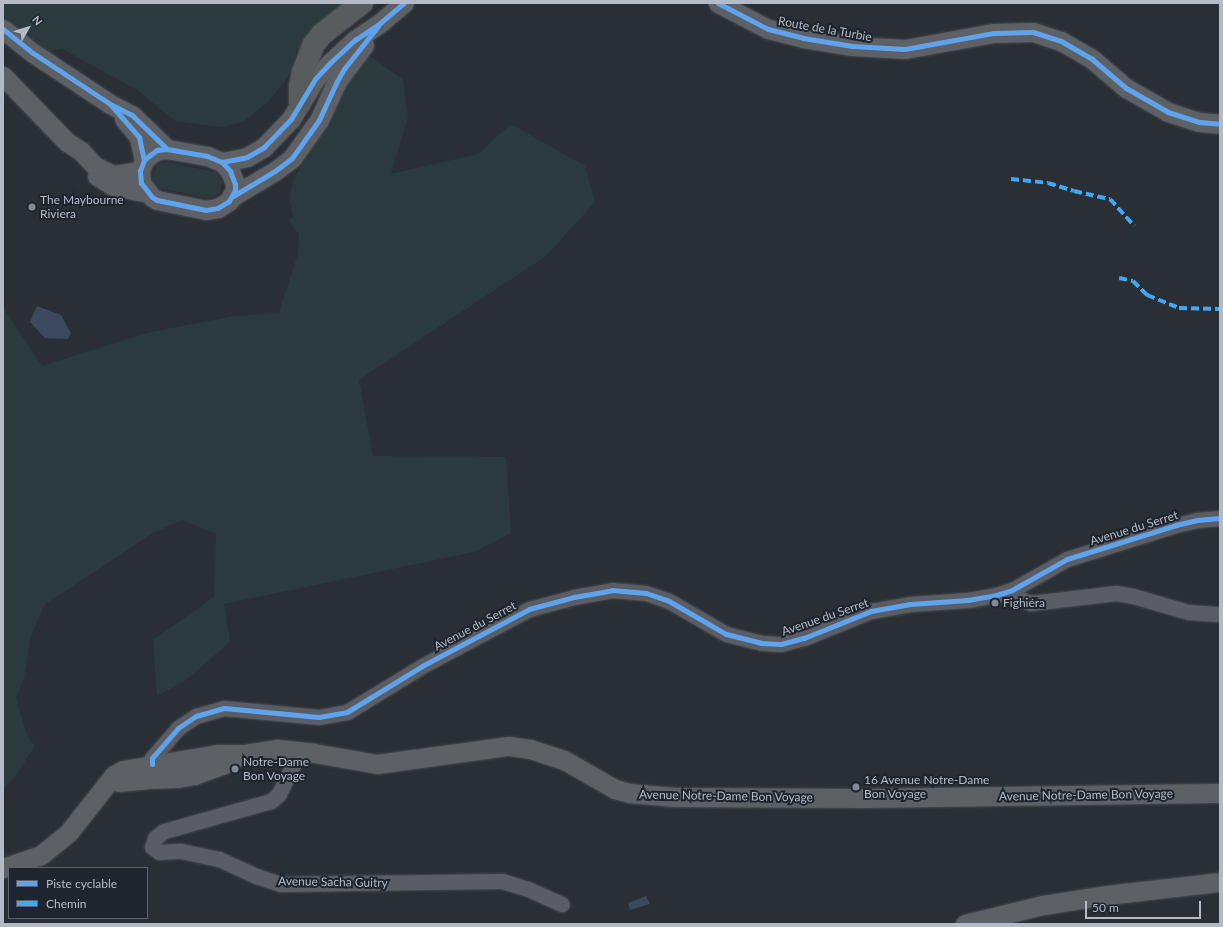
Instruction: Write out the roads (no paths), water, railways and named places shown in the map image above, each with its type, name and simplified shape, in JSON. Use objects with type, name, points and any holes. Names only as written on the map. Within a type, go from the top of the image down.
[{"type":"highway","points":[[300,103],[300,87],[310,52],[322,34],[362,3]]},
{"type":"highway","points":[[315,79],[322,52],[340,19]]},
{"type":"main road","points":[[222,162],[247,157],[264,147],[291,119],[315,79],[355,40],[380,23],[404,3]]},
{"type":"main road","name":"Route de la Turbie","points":[[718,3],[768,29],[803,38],[852,46],[905,49],[993,33],[1033,32],[1061,42],[1092,59],[1126,88],[1168,112],[1199,122],[1220,124]]},
{"type":"main road","points":[[110,104],[139,137],[142,165],[141,182],[148,193],[158,200],[206,210],[218,208],[224,205],[233,196],[284,164],[319,120],[340,75],[380,23]]},
{"type":"main road","points":[[3,29],[32,53],[110,104],[132,115],[167,149]]},
{"type":"main road","points":[[3,76],[67,142],[81,151],[95,166],[104,172],[113,175],[142,165],[158,150],[167,149],[207,156],[222,162],[230,171],[234,178],[235,190],[233,196]]},
{"type":"main road","points":[[304,139],[313,106],[315,79]]},
{"type":"main road","points":[[67,142],[76,157],[100,178],[113,186],[148,193]]},
{"type":"main road","name":"Avenue Notre-Dame Bon Voyage","points":[[3,868],[41,855],[69,832],[103,789],[120,782],[219,754],[244,754],[278,749],[297,750],[377,764],[509,746],[530,749],[564,760],[615,789],[642,795],[662,796],[858,798],[1220,793]]},
{"type":"main road","points":[[965,924],[1043,905],[1107,895],[1220,882]]},
{"type":"street","name":"Avenue du Serret","points":[[161,771],[170,738],[178,728],[196,716],[224,708],[319,717],[347,712],[422,666],[529,609],[574,597],[612,590],[646,593],[669,601],[726,634],[761,643],[781,644],[804,638],[871,611],[910,604],[968,600],[1012,590],[1067,559],[1176,525],[1197,520],[1220,518]]},
{"type":"street","points":[[1012,590],[1019,599],[1031,603],[1116,593],[1133,596],[1188,612],[1220,614]]},
{"type":"street","name":"Avenue Sacha Guitry","points":[[297,750],[293,765],[279,794],[271,800],[164,831],[155,838],[152,847],[159,852],[181,851],[220,859],[256,876],[281,884],[502,881],[528,889],[562,904]]},
{"type":"water","points":[[37,306],[61,315],[71,333],[68,339],[45,338],[30,322]]},
{"type":"water","points":[[646,896],[650,904],[630,910],[628,903]]},
{"type":"place","name":"The Maybourne Riviera","points":[[32,207]]},
{"type":"place","name":"Fighiéra","points":[[995,603]]},
{"type":"place","name":"Notre-Dame Bon Voyage","points":[[235,769]]},
{"type":"place","name":"16 Avenue Notre-Dame Bon Voyage","points":[[856,787]]}]
